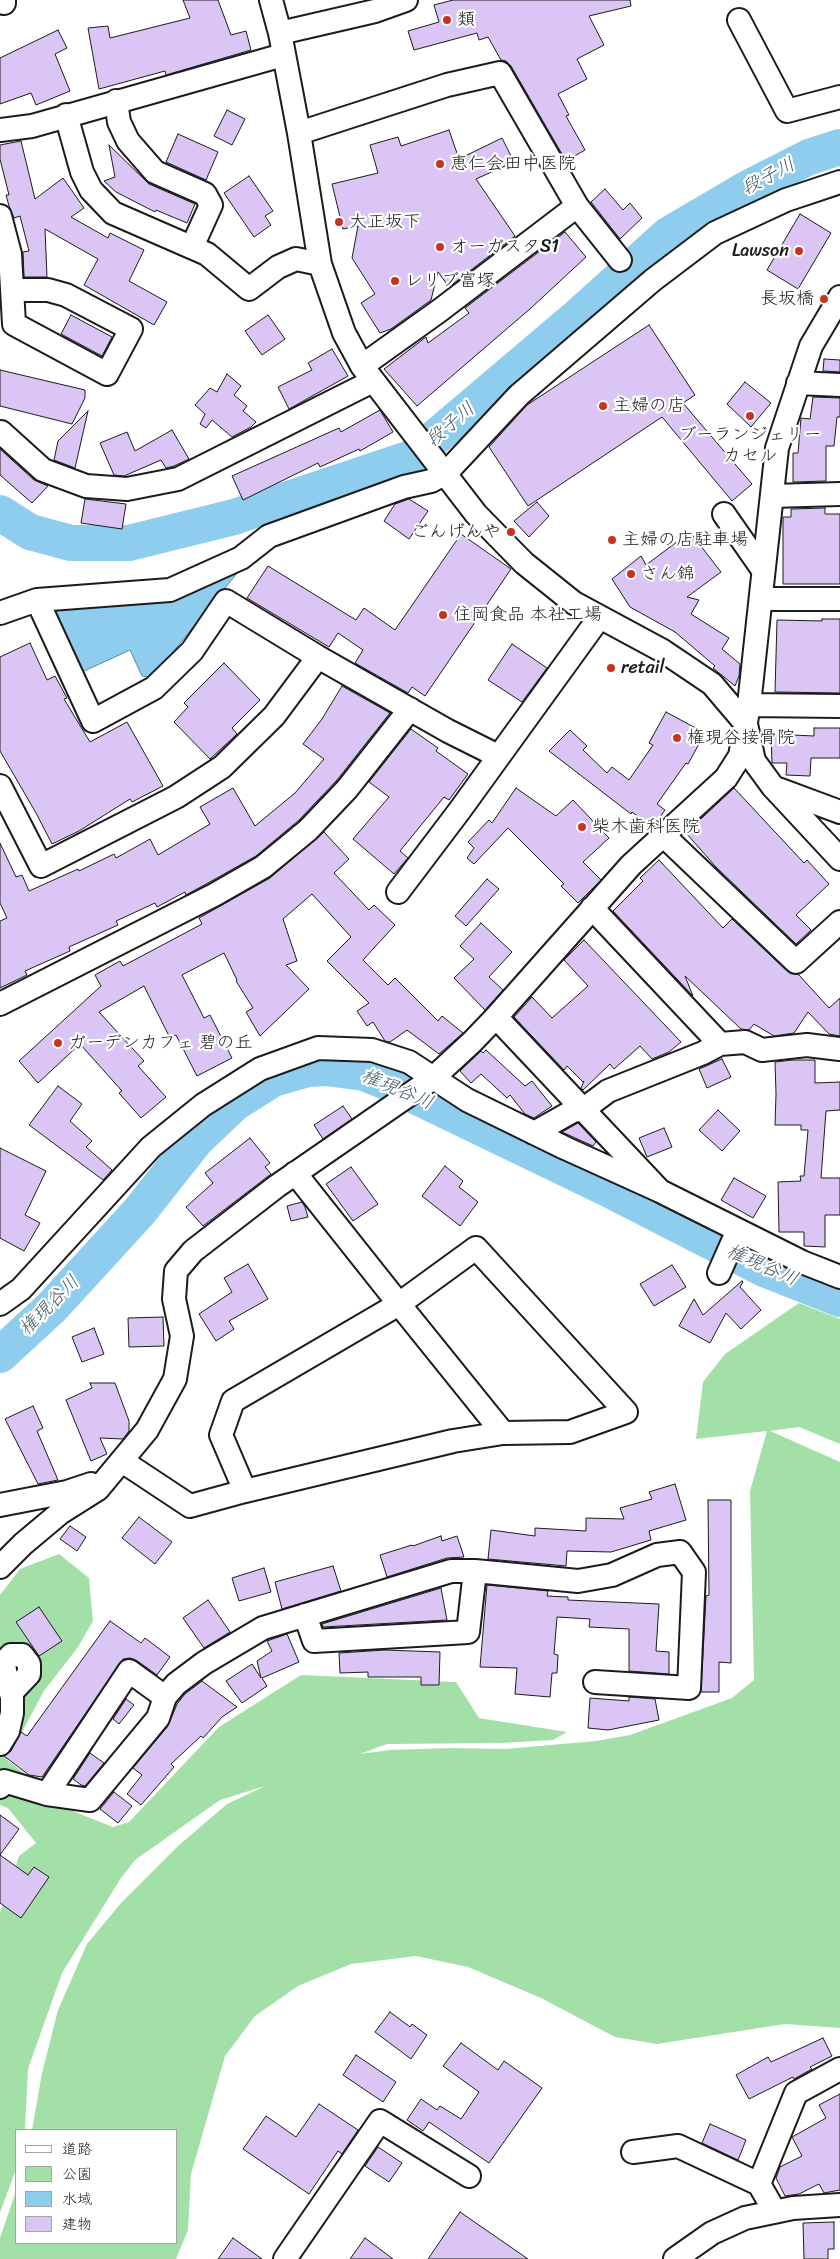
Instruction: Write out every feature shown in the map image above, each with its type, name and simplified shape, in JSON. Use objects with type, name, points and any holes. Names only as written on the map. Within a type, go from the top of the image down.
[{"type":"street","points":[[271,0],[282,44],[299,133],[320,264],[344,333],[368,374],[476,514],[524,564],[574,603],[663,651],[712,684],[748,714],[754,761],[773,787],[840,859]]},
{"type":"street","points":[[0,130],[32,126],[116,101],[282,44],[373,6],[406,0]]},
{"type":"street","points":[[739,20],[787,111],[840,97]]},
{"type":"street","points":[[299,133],[447,85],[500,73],[577,206],[620,260]]},
{"type":"street","points":[[116,101],[120,122],[128,141],[155,172],[205,194],[211,205],[192,247]]},
{"type":"street","points":[[66,115],[82,172],[91,190],[101,203],[113,213],[207,254],[249,289],[278,267],[296,259],[320,264]]},
{"type":"street","points":[[0,613],[37,600],[170,590],[241,558],[269,536],[404,488],[431,481],[442,468],[520,395],[653,280],[714,232],[786,200],[840,182]]},
{"type":"street","points":[[1,432],[43,470],[86,486],[127,490],[178,479],[368,374],[439,311],[577,206]]},
{"type":"street","points":[[0,216],[10,254],[12,290],[14,324],[107,374],[131,329],[66,295],[48,290],[12,290]]},
{"type":"street","points":[[0,1567],[23,1544],[60,1513],[98,1489],[147,1430],[175,1379],[182,1336],[174,1299],[176,1271],[193,1251],[295,1173],[432,1079],[496,1017],[631,865],[726,778],[740,756],[748,714],[777,448],[811,346],[840,297]]},
{"type":"street","points":[[798,383],[840,384]]},
{"type":"street","points":[[772,496],[840,494]]},
{"type":"street","points":[[724,514],[764,570]]},
{"type":"street","points":[[762,599],[840,599]]},
{"type":"street","points":[[37,600],[93,721],[154,688],[192,651],[226,601],[410,710],[498,756]]},
{"type":"street","points":[[398,892],[599,618]]},
{"type":"street","points":[[0,786],[41,866],[176,797],[222,768],[274,716],[318,657]]},
{"type":"street","points":[[748,714],[840,706]]},
{"type":"street","points":[[0,1004],[214,895],[263,867],[308,830],[348,789],[410,710]]},
{"type":"street","points":[[773,787],[840,812]]},
{"type":"street","points":[[663,836],[796,962],[840,922]]},
{"type":"street","points":[[592,908],[720,1044]]},
{"type":"street","points":[[496,1017],[660,1191]]},
{"type":"street","points":[[534,1133],[573,1111],[584,1109],[608,1091],[703,1053],[720,1044],[744,1042],[762,1050],[807,1045],[840,1049]]},
{"type":"street","points":[[0,1304],[21,1289],[151,1148],[203,1105],[260,1069],[318,1048],[372,1050],[409,1062],[432,1079],[467,1100],[660,1191],[802,1262],[840,1277]]},
{"type":"street","points":[[295,1173],[503,1433]]},
{"type":"street","points":[[719,1273],[738,1230]]},
{"type":"street","points":[[122,1461],[190,1506],[453,1441],[503,1433],[570,1432],[626,1412],[476,1248],[399,1304],[233,1401],[221,1435],[245,1491]]},
{"type":"street","points":[[0,1505],[67,1492],[106,1480]]},
{"type":"street","points":[[1,1779],[47,1794],[90,1800],[158,1718],[165,1698],[176,1684],[204,1663],[263,1628],[451,1571],[475,1571],[578,1581],[612,1575],[657,1555],[680,1552],[694,1572],[689,1688],[595,1682]]},
{"type":"street","points":[[305,1615],[314,1641],[468,1632],[475,1571]]},
{"type":"street","points":[[47,1794],[129,1671],[165,1698]]},
{"type":"street","points":[[0,1744],[8,1731],[12,1713],[11,1693]]},
{"type":"street","points":[[759,2184],[796,2093],[840,2068]]},
{"type":"street","points":[[285,2259],[380,2121],[469,2176]]},
{"type":"street","points":[[633,2152],[678,2146],[759,2184],[775,2212]]},
{"type":"street","points":[[675,2259],[712,2233],[746,2218],[793,2208],[840,2205]]},
{"type":"green space","points":[[799,1303],[840,1319],[840,1444],[799,1427],[770,1431],[840,1462],[840,2028],[785,2024],[657,2044],[615,2037],[541,1998],[468,1967],[416,1956],[351,1964],[298,1986],[255,2016],[225,2056],[191,2174],[188,2230],[176,2259],[0,2259],[0,2238],[15,2194],[15,2244],[178,2244],[178,2129],[32,2129],[42,2073],[58,2010],[87,1944],[121,1903],[178,1846],[227,1804],[265,1786],[220,1800],[135,1860],[121,1878],[62,1973],[28,2069],[25,2129],[15,2129],[15,2172],[0,2213],[0,1913],[19,1856],[36,1843],[8,1808],[0,1805],[0,1595],[20,1569],[59,1554],[89,1578],[93,1621],[78,1647],[44,1691],[7,1760],[75,1812],[113,1827],[129,1822],[219,1727],[301,1675],[456,1682],[479,1718],[567,1732],[553,1740],[501,1743],[387,1744],[360,1754],[390,1750],[505,1749],[596,1741],[630,1735],[732,1698],[754,1680],[750,1491],[767,1431],[696,1439],[703,1382],[725,1354]]},
{"type":"water","points":[[230,571],[238,572],[164,663],[149,677],[142,676],[130,650],[82,672],[54,613],[58,605],[177,600]]},
{"type":"building","points":[[183,0],[218,0],[231,35],[246,31],[251,50],[166,75],[165,71],[99,89],[88,28],[108,26],[110,38],[190,18]]},
{"type":"building","points":[[453,0],[630,0],[631,6],[589,16],[604,45],[577,59],[587,79],[558,94],[569,115],[566,116],[585,150],[566,161],[511,66],[506,61],[501,60],[488,37],[479,40],[477,33],[414,50],[408,31],[439,22],[434,5]]},
{"type":"building","points":[[58,30],[67,48],[55,54],[70,91],[36,105],[31,93],[0,104],[0,58]]},
{"type":"building","points":[[227,110],[245,119],[232,145],[214,136]]},
{"type":"building","points":[[449,130],[459,159],[502,138],[514,162],[476,179],[515,236],[449,287],[438,272],[431,300],[391,329],[380,333],[361,303],[375,294],[352,258],[358,226],[343,229],[332,184],[378,173],[370,145],[398,137],[401,146]]},
{"type":"building","points":[[178,134],[218,152],[206,180],[166,162]]},
{"type":"building","points":[[21,141],[35,199],[63,178],[84,208],[71,217],[108,238],[110,233],[144,250],[129,281],[167,302],[154,325],[84,285],[98,259],[45,229],[47,277],[24,277],[23,252],[29,251],[20,216],[14,218],[9,206],[6,195],[9,195],[0,159],[0,145]]},
{"type":"building","points":[[109,145],[149,184],[195,204],[187,223],[156,210],[155,212],[116,192],[104,181],[115,177]]},
{"type":"building","points":[[249,176],[273,211],[265,216],[271,225],[254,237],[224,193]]},
{"type":"building","points":[[605,189],[623,210],[630,203],[642,218],[620,239],[591,202]]},
{"type":"building","name":"Lawson","points":[[800,214],[831,233],[798,289],[767,270]]},
{"type":"building","points":[[565,232],[586,257],[531,308],[417,406],[384,369],[426,337],[428,343],[469,313],[465,308]]},
{"type":"building","points":[[71,315],[112,337],[102,356],[61,334]]},
{"type":"building","points":[[268,315],[285,339],[262,355],[245,331]]},
{"type":"building","name":"主婦の店","points":[[649,325],[695,395],[683,403],[752,484],[732,501],[662,417],[528,506],[489,447],[527,405]]},
{"type":"building","points":[[332,349],[348,376],[289,409],[278,387],[312,370],[308,363]]},
{"type":"building","points":[[824,359],[840,360],[840,372],[823,371]]},
{"type":"building","points":[[0,370],[85,390],[85,398],[72,424],[0,406]]},
{"type":"building","points":[[227,374],[241,386],[234,395],[247,406],[243,411],[256,422],[251,427],[232,437],[212,420],[206,428],[200,424],[205,414],[195,405],[210,388],[217,392]]},
{"type":"building","name":"ブーランジェリー カセル","points":[[745,382],[771,403],[751,427],[727,404]]},
{"type":"building","points":[[813,397],[840,398],[840,417],[837,417],[834,446],[826,446],[826,481],[793,482],[793,453],[798,453],[801,418],[810,419]]},
{"type":"building","points":[[380,410],[393,432],[360,451],[359,449],[320,467],[318,463],[243,500],[232,476],[339,428],[341,432]]},
{"type":"building","points":[[88,411],[75,468],[54,460],[58,441]]},
{"type":"building","points":[[172,430],[189,459],[166,468],[161,460],[124,476],[114,475],[100,443],[127,432],[135,451]]},
{"type":"building","points":[[0,449],[34,480],[48,486],[32,503],[0,475]]},
{"type":"building","points":[[85,499],[126,504],[122,529],[81,523]]},
{"type":"building","points":[[409,499],[428,511],[409,539],[384,521],[395,504]]},
{"type":"building","points":[[537,502],[549,516],[529,537],[514,521]]},
{"type":"building","points":[[825,508],[825,514],[840,514],[840,584],[783,584],[783,517],[791,517],[791,509]]},
{"type":"building","points":[[690,532],[721,572],[687,597],[699,600],[691,614],[729,638],[722,649],[740,664],[739,676],[735,686],[675,632],[630,607],[612,579],[641,556],[646,565]]},
{"type":"building","name":"住岡食品 本社工場","points":[[461,534],[511,569],[425,696],[412,687],[408,693],[355,663],[363,650],[338,633],[329,647],[247,598],[268,566],[356,620],[364,608],[395,630]]},
{"type":"building","points":[[822,619],[840,619],[840,693],[775,692],[777,620],[822,621]]},
{"type":"building","points":[[30,643],[47,680],[55,676],[67,698],[64,699],[90,742],[127,722],[163,786],[132,802],[130,799],[79,831],[52,844],[0,751],[0,657]]},
{"type":"building","points":[[512,644],[547,668],[522,702],[488,680]]},
{"type":"building","points":[[224,663],[260,700],[232,728],[237,734],[210,759],[174,722],[188,707],[184,703]]},
{"type":"building","points":[[342,686],[390,713],[337,780],[299,820],[256,856],[208,883],[186,895],[185,892],[157,907],[155,903],[116,921],[118,925],[69,947],[70,951],[25,971],[27,975],[0,988],[0,921],[7,918],[0,903],[0,843],[16,877],[22,875],[29,891],[78,869],[79,871],[114,854],[116,858],[150,839],[158,855],[210,824],[200,807],[233,788],[255,826],[295,793],[324,759],[303,744],[322,719]]},
{"type":"building","points":[[666,712],[705,733],[688,764],[686,763],[657,804],[665,810],[653,827],[632,812],[631,814],[549,751],[570,730],[587,746],[583,750],[607,773],[612,767],[629,780],[653,745],[649,743]]},
{"type":"building","points":[[814,728],[840,728],[840,758],[811,758],[810,776],[786,775],[787,763],[772,763],[771,734],[814,736]]},
{"type":"building","points":[[411,729],[438,748],[436,751],[468,774],[449,800],[444,797],[400,851],[408,858],[394,874],[353,839],[389,797],[369,782]]},
{"type":"building","points":[[516,788],[556,816],[573,800],[609,838],[583,862],[601,880],[578,903],[561,886],[564,884],[508,828],[474,864],[467,858],[474,848],[468,842],[489,820],[492,823]]},
{"type":"building","points":[[734,788],[804,863],[807,860],[829,884],[796,915],[811,930],[796,944],[716,867],[686,833]]},
{"type":"building","points":[[324,832],[349,859],[334,873],[369,910],[374,905],[395,925],[363,960],[388,985],[395,978],[438,1021],[442,1016],[463,1033],[439,1054],[407,1030],[390,1042],[385,1041],[373,1022],[367,1026],[357,1011],[369,1003],[327,961],[351,937],[312,894],[283,919],[297,961],[286,965],[309,989],[260,1036],[246,1012],[253,1008],[236,981],[224,953],[182,975],[204,1018],[210,1015],[232,1058],[197,1076],[176,1035],[170,1038],[144,986],[99,1012],[144,1061],[138,1066],[166,1097],[141,1118],[119,1093],[122,1091],[80,1044],[38,1083],[19,1061],[101,986],[95,975],[120,961],[123,966],[202,924],[199,918],[270,878]]},
{"type":"building","points":[[659,860],[723,928],[732,919],[787,971],[799,975],[829,1008],[840,998],[840,1036],[829,1034],[808,1012],[794,1033],[774,1036],[754,1024],[749,1030],[741,1029],[685,976],[693,996],[613,911],[643,881],[640,878]]},
{"type":"building","points":[[487,879],[499,889],[466,926],[455,916]]},
{"type":"building","points":[[481,923],[512,952],[489,977],[503,990],[485,1010],[454,978],[474,959],[460,946]]},
{"type":"building","points":[[584,940],[681,1042],[669,1052],[652,1059],[640,1046],[614,1069],[610,1064],[583,1090],[581,1088],[584,1081],[567,1066],[564,1070],[514,1017],[532,997],[552,1018],[588,986],[564,960]]},
{"type":"building","points":[[486,1050],[525,1086],[532,1081],[552,1106],[534,1118],[525,1114],[510,1095],[507,1098],[481,1074],[471,1083],[460,1071],[481,1051],[483,1053]]},
{"type":"building","points":[[722,1059],[731,1077],[707,1088],[699,1069]]},
{"type":"building","points":[[815,1060],[815,1083],[840,1082],[840,1110],[826,1111],[821,1178],[840,1178],[840,1215],[825,1215],[825,1247],[804,1246],[804,1232],[779,1232],[778,1182],[801,1181],[800,1176],[804,1176],[808,1130],[801,1130],[801,1125],[775,1125],[775,1062]]},
{"type":"building","points":[[58,1086],[82,1104],[70,1121],[92,1141],[86,1147],[112,1170],[103,1180],[29,1125]]},
{"type":"building","points":[[343,1106],[352,1119],[323,1139],[314,1125]]},
{"type":"building","points":[[718,1110],[740,1131],[722,1151],[699,1130]]},
{"type":"building","points":[[578,1123],[596,1142],[593,1146],[562,1132]]},
{"type":"building","points":[[664,1128],[672,1147],[647,1157],[639,1138]]},
{"type":"building","points":[[250,1138],[270,1163],[265,1167],[271,1174],[203,1226],[186,1207],[213,1183],[205,1173]]},
{"type":"building","points":[[0,1148],[46,1171],[25,1215],[40,1223],[24,1251],[0,1238]]},
{"type":"building","points":[[445,1166],[463,1181],[459,1187],[478,1202],[460,1226],[422,1196]]},
{"type":"building","points":[[351,1167],[378,1204],[353,1221],[326,1184]]},
{"type":"building","points":[[734,1178],[766,1196],[753,1218],[721,1200]]},
{"type":"building","points":[[302,1202],[308,1217],[291,1221],[287,1206]]},
{"type":"building","points":[[248,1264],[268,1299],[229,1321],[234,1329],[216,1341],[199,1314],[232,1292],[224,1278]]},
{"type":"building","points":[[672,1265],[686,1287],[654,1306],[640,1284]]},
{"type":"building","points":[[742,1281],[740,1287],[761,1310],[741,1329],[726,1313],[710,1343],[679,1326],[694,1299],[703,1315]]},
{"type":"building","points":[[163,1317],[164,1346],[129,1347],[128,1318]]},
{"type":"building","points":[[94,1328],[104,1354],[82,1362],[72,1337]]},
{"type":"building","points":[[90,1383],[115,1383],[129,1421],[129,1431],[123,1439],[100,1438],[107,1454],[91,1461],[66,1400],[92,1388]]},
{"type":"building","points":[[33,1406],[43,1428],[37,1431],[58,1480],[38,1484],[5,1419]]},
{"type":"building","points":[[675,1484],[686,1520],[649,1531],[651,1540],[611,1552],[567,1551],[566,1566],[488,1559],[491,1530],[535,1536],[535,1528],[586,1531],[586,1518],[624,1519],[620,1508],[652,1499],[649,1492]]},
{"type":"building","points":[[708,1500],[731,1500],[731,1663],[719,1662],[719,1692],[701,1692],[706,1596],[709,1595]]},
{"type":"building","points":[[139,1517],[172,1542],[155,1564],[122,1538]]},
{"type":"building","points":[[70,1526],[86,1537],[77,1551],[60,1539]]},
{"type":"building","points":[[441,1536],[442,1541],[457,1536],[464,1557],[447,1558],[387,1577],[380,1555]]},
{"type":"building","points":[[333,1566],[341,1591],[282,1609],[275,1582]]},
{"type":"building","points":[[264,1568],[271,1592],[239,1601],[232,1578]]},
{"type":"building","points":[[487,1585],[548,1591],[547,1596],[568,1597],[568,1600],[659,1604],[656,1651],[669,1652],[669,1674],[629,1671],[629,1629],[589,1627],[590,1619],[557,1617],[554,1654],[558,1655],[557,1673],[552,1673],[550,1697],[515,1694],[517,1668],[480,1667]]},
{"type":"building","points":[[441,1588],[447,1620],[323,1627],[322,1624]]},
{"type":"building","points":[[208,1600],[230,1632],[204,1648],[183,1618]]},
{"type":"building","points":[[39,1607],[62,1641],[39,1656],[16,1622]]},
{"type":"building","points":[[110,1621],[141,1643],[145,1638],[170,1657],[157,1675],[136,1660],[130,1658],[123,1659],[42,1777],[29,1775],[4,1756],[11,1751],[21,1732],[27,1736]]},
{"type":"building","points":[[287,1634],[299,1662],[262,1678],[267,1686],[242,1703],[226,1681],[252,1664],[261,1678],[257,1661],[272,1651],[267,1641]]},
{"type":"building","points":[[385,1650],[440,1652],[439,1685],[421,1685],[421,1677],[368,1677],[368,1672],[340,1673],[339,1653]]},
{"type":"building","points":[[202,1681],[237,1707],[222,1717],[203,1738],[201,1736],[171,1764],[174,1767],[141,1805],[127,1794],[142,1775],[133,1768],[168,1726],[177,1704],[185,1694]]},
{"type":"building","points":[[629,1697],[655,1699],[659,1720],[608,1730],[588,1728],[590,1698],[629,1701]]},
{"type":"building","points":[[126,1699],[134,1705],[119,1724],[113,1719]]},
{"type":"building","points":[[90,1753],[104,1763],[85,1786],[73,1779]]},
{"type":"building","points":[[114,1792],[132,1806],[118,1823],[100,1809]]},
{"type":"building","points":[[0,1815],[19,1829],[0,1855]]},
{"type":"building","points":[[0,1855],[28,1875],[34,1867],[49,1877],[21,1918],[0,1903]]},
{"type":"building","points":[[390,2012],[410,2027],[412,2024],[427,2035],[411,2059],[375,2032]]},
{"type":"building","points":[[823,2038],[832,2056],[810,2067],[812,2069],[794,2079],[793,2077],[749,2099],[736,2075],[768,2057],[771,2062]]},
{"type":"building","points":[[461,2043],[498,2070],[504,2061],[542,2088],[489,2163],[429,2122],[423,2131],[407,2120],[421,2099],[437,2110],[440,2106],[461,2119],[479,2092],[443,2066]]},
{"type":"building","points":[[356,2055],[396,2082],[383,2102],[343,2075]]},
{"type":"building","points":[[840,2094],[840,2190],[824,2193],[819,2184],[799,2194],[785,2196],[776,2178],[780,2167],[802,2156],[792,2137],[826,2118],[819,2105]]},
{"type":"building","points":[[319,2104],[358,2130],[342,2154],[338,2151],[309,2194],[243,2149],[266,2116],[296,2137]]},
{"type":"building","points":[[710,2124],[746,2140],[738,2160],[702,2143]]},
{"type":"building","points":[[378,2147],[402,2163],[389,2182],[365,2166]]},
{"type":"building","points":[[460,2212],[528,2259],[428,2259]]},
{"type":"building","points":[[834,2222],[834,2249],[828,2249],[828,2259],[804,2259],[803,2223]]},
{"type":"building","points":[[233,2238],[262,2259],[218,2259]]},
{"type":"building","points":[[365,2238],[393,2259],[350,2259]]},
{"type":"waterway","name":"段子川","points":[[0,513],[30,532],[71,543],[129,543],[234,517],[411,458],[576,318],[668,235],[748,188],[809,157],[840,147]]},
{"type":"waterway","name":"権現谷川","points":[[0,1355],[52,1307],[139,1212],[196,1140],[235,1103],[273,1079],[308,1069],[326,1068],[364,1073],[384,1081],[608,1189],[764,1269],[840,1299]]},
{"type":"place","name":"類","points":[[447,20]]},
{"type":"place","name":"恵仁会田中医院","points":[[440,164]]},
{"type":"place","name":"大正坂下","points":[[339,222]]},
{"type":"place","name":"オーガスタS1","points":[[440,247]]},
{"type":"place","name":"Lawson","points":[[799,251]]},
{"type":"place","name":"レリブ富塚","points":[[395,281]]},
{"type":"place","name":"長坂橋","points":[[824,299]]},
{"type":"place","name":"主婦の店","points":[[603,406]]},
{"type":"place","name":"ブーランジェリー カセル","points":[[750,416]]},
{"type":"place","name":"ごんげんや","points":[[511,532]]},
{"type":"place","name":"主婦の店駐車場","points":[[612,540]]},
{"type":"place","name":"さん錦","points":[[631,574]]},
{"type":"place","name":"住岡食品 本社工場","points":[[443,615]]},
{"type":"place","name":"retail","points":[[611,668]]},
{"type":"place","name":"権現谷接骨院","points":[[677,738]]},
{"type":"place","name":"柴木歯科医院","points":[[582,827]]},
{"type":"place","name":"ガーデンカフェ 碧の丘","points":[[58,1043]]}]
